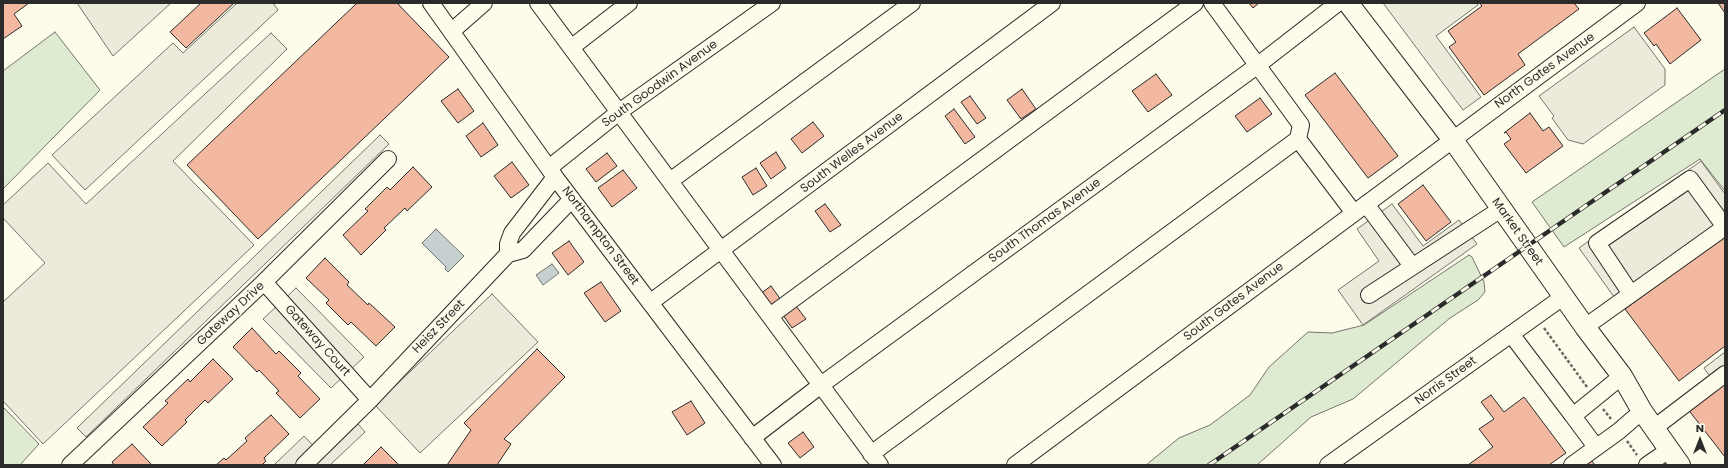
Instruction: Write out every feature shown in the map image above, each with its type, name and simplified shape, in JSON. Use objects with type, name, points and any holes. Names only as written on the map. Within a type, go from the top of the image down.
[{"type":"main road","name":"Market Street","points":[[1348,3],[1453,140],[1563,297],[1622,376],[1642,411],[1675,458]]},
{"type":"street","name":"Northampton Street","points":[[431,3],[552,173],[773,465]]},
{"type":"street","points":[[452,31],[484,3]]},
{"type":"street","points":[[538,3],[876,459],[1298,139],[1301,125],[1212,3]]},
{"type":"street","points":[[572,47],[629,3]]},
{"type":"street","name":"South Goodwin Avenue","points":[[552,173],[619,112],[772,3]]},
{"type":"street","points":[[670,181],[912,3]]},
{"type":"street","name":"South Welles Avenue","points":[[651,302],[722,251],[1052,3]]},
{"type":"street","points":[[770,316],[1195,3]]},
{"type":"street","name":"South Thomas Avenue","points":[[752,438],[1258,65],[1338,3]]},
{"type":"street","name":"North Gates Avenue","points":[[1453,140],[1638,3]]},
{"type":"street","points":[[1298,139],[1412,266]]},
{"type":"street","name":"South Gates Avenue","points":[[1015,465],[1453,140]]},
{"type":"street","name":"Gateway Drive","points":[[70,465],[264,282],[388,159]]},
{"type":"street","points":[[552,173],[512,233],[508,244],[508,254],[523,250],[572,199]]},
{"type":"street","points":[[1585,327],[1725,227],[1690,178],[1596,243],[1631,294]]},
{"type":"street","points":[[1369,295],[1501,209]]},
{"type":"street","name":"Heisz Street","points":[[304,465],[370,400],[508,254]]},
{"type":"street","name":"Gateway Court","points":[[264,282],[370,400]]},
{"type":"street","name":"Norris Street","points":[[1328,465],[1563,297]]},
{"type":"street","points":[[1511,334],[1596,447]]},
{"type":"street","points":[[1573,416],[1622,376]]},
{"type":"street","points":[[1654,428],[1724,376]]},
{"type":"street","points":[[1572,465],[1619,431],[1642,411]]},
{"type":"street","points":[[1647,465],[1675,458]]},
{"type":"green space","points":[[55,32],[100,90],[3,189],[3,71]]},
{"type":"green space","points":[[1725,69],[1725,191],[1700,159],[1564,247],[1532,202]]},
{"type":"green space","points":[[1469,255],[1472,257],[1484,282],[1485,292],[1478,300],[1450,318],[1353,399],[1311,417],[1257,465],[1146,465],[1179,438],[1210,425],[1250,395],[1269,367],[1308,332],[1332,333],[1364,325]]},
{"type":"green space","points":[[3,407],[39,444],[20,465],[3,465]]},
{"type":"shaded area","points":[[77,3],[171,3],[113,56]]},
{"type":"shaded area","points":[[237,3],[273,3],[278,10],[85,190],[52,155],[173,43],[183,53]]},
{"type":"shaded area","points":[[1383,3],[1477,3],[1478,5],[1436,36],[1481,97],[1463,110]]},
{"type":"shaded area","points":[[1634,27],[1665,69],[1665,85],[1583,144],[1568,140],[1552,118],[1554,116],[1539,96]]},
{"type":"shaded area","points":[[271,33],[287,49],[173,161],[254,245],[43,444],[3,401],[3,302],[45,263],[3,218],[3,205],[48,163],[86,204]]},
{"type":"shaded area","points":[[380,135],[389,144],[86,437],[77,428]]},
{"type":"shaded area","points":[[1701,161],[1725,194],[1725,234],[1622,308],[1579,248]]},
{"type":"shaded area","points":[[1392,204],[1423,246],[1459,220],[1477,244],[1363,325],[1338,290],[1379,261],[1357,229]]},
{"type":"shaded area","points":[[436,229],[464,256],[448,272],[445,269],[446,267],[422,243]]},
{"type":"shaded area","points":[[552,264],[559,273],[543,285],[536,275]]},
{"type":"shaded area","points":[[296,288],[364,357],[331,388],[263,319]]},
{"type":"shaded area","points":[[492,294],[538,342],[420,453],[375,405]]},
{"type":"shaded area","points":[[1725,352],[1725,369],[1712,379],[1704,368]]},
{"type":"shaded area","points":[[358,424],[365,432],[330,465],[274,465],[304,436],[324,457]]},
{"type":"building","points":[[3,3],[29,3],[14,14],[22,26],[3,39]]},
{"type":"building","points":[[201,3],[234,3],[186,48],[170,32]]},
{"type":"building","points":[[357,3],[397,3],[449,57],[258,239],[187,165]]},
{"type":"building","points":[[1249,3],[1259,3],[1253,8]]},
{"type":"building","points":[[1479,3],[1574,3],[1579,9],[1518,54],[1525,65],[1484,95],[1449,47],[1456,42],[1448,31],[1482,6]]},
{"type":"building","points":[[1718,3],[1725,3],[1725,13]]},
{"type":"building","points":[[1677,8],[1701,40],[1670,64],[1656,44],[1654,46],[1644,33]]},
{"type":"building","points":[[1335,73],[1398,156],[1368,178],[1305,95]]},
{"type":"building","points":[[1156,74],[1172,95],[1148,112],[1132,91]]},
{"type":"building","points":[[458,89],[474,111],[458,123],[441,101]]},
{"type":"building","points":[[1022,89],[1036,109],[1021,119],[1007,100]]},
{"type":"building","points":[[970,96],[986,118],[977,124],[961,102]]},
{"type":"building","points":[[1260,98],[1272,114],[1247,132],[1235,116]]},
{"type":"building","points":[[954,109],[975,137],[965,144],[945,116]]},
{"type":"building","points":[[1530,113],[1543,131],[1549,127],[1563,146],[1526,173],[1504,144],[1511,139],[1506,132],[1504,133]]},
{"type":"building","points":[[813,122],[824,136],[802,153],[791,139]]},
{"type":"building","points":[[483,123],[498,145],[481,157],[466,136]]},
{"type":"building","points":[[776,152],[786,168],[771,179],[760,163]]},
{"type":"building","points":[[607,153],[617,166],[596,182],[586,169]]},
{"type":"building","points":[[512,162],[529,185],[511,198],[494,176]]},
{"type":"building","points":[[413,167],[432,187],[407,211],[405,208],[384,228],[386,230],[361,255],[343,235],[368,211],[365,209],[387,187],[390,190]]},
{"type":"building","points":[[756,168],[767,186],[753,195],[742,177]]},
{"type":"building","points":[[623,170],[637,188],[612,207],[598,188]]},
{"type":"building","points":[[1423,185],[1451,222],[1426,241],[1398,204]]},
{"type":"building","points":[[825,204],[841,225],[830,232],[815,211]]},
{"type":"building","points":[[1725,236],[1725,346],[1679,381],[1625,309]]},
{"type":"building","points":[[569,241],[584,262],[568,275],[552,253]]},
{"type":"building","points":[[325,258],[349,282],[347,285],[368,305],[369,303],[395,327],[376,346],[351,322],[348,325],[326,303],[329,300],[306,278]]},
{"type":"building","points":[[601,282],[621,311],[605,322],[584,293]]},
{"type":"building","points":[[771,286],[781,300],[770,308],[760,294]]},
{"type":"building","points":[[796,306],[806,319],[792,328],[783,315]]},
{"type":"building","points":[[252,328],[276,354],[279,351],[301,373],[298,376],[320,399],[300,418],[276,393],[279,391],[259,370],[257,372],[233,347]]},
{"type":"building","points":[[537,349],[565,377],[504,439],[511,444],[497,465],[447,465],[471,430],[464,423]]},
{"type":"building","points":[[213,359],[233,379],[208,403],[205,400],[185,420],[187,422],[162,446],[143,427],[168,403],[165,401],[188,379],[190,382]]},
{"type":"building","points":[[1725,382],[1725,457],[1687,408]]},
{"type":"building","points":[[1491,395],[1504,412],[1524,397],[1566,453],[1549,465],[1468,465],[1493,447],[1479,429],[1494,419],[1481,402]]},
{"type":"building","points":[[691,401],[705,423],[687,435],[672,412]]},
{"type":"building","points":[[271,415],[289,434],[264,458],[266,461],[262,465],[216,465],[224,458],[226,460],[247,441],[245,438]]},
{"type":"building","points":[[803,432],[814,447],[800,458],[788,443]]},
{"type":"building","points":[[132,444],[152,465],[114,465],[112,462]]},
{"type":"building","points":[[381,447],[399,465],[363,465]]},
{"type":"building","points":[[1591,460],[1595,465],[1585,465]]},
{"type":"railway","points":[[1209,465],[1725,110]]}]
